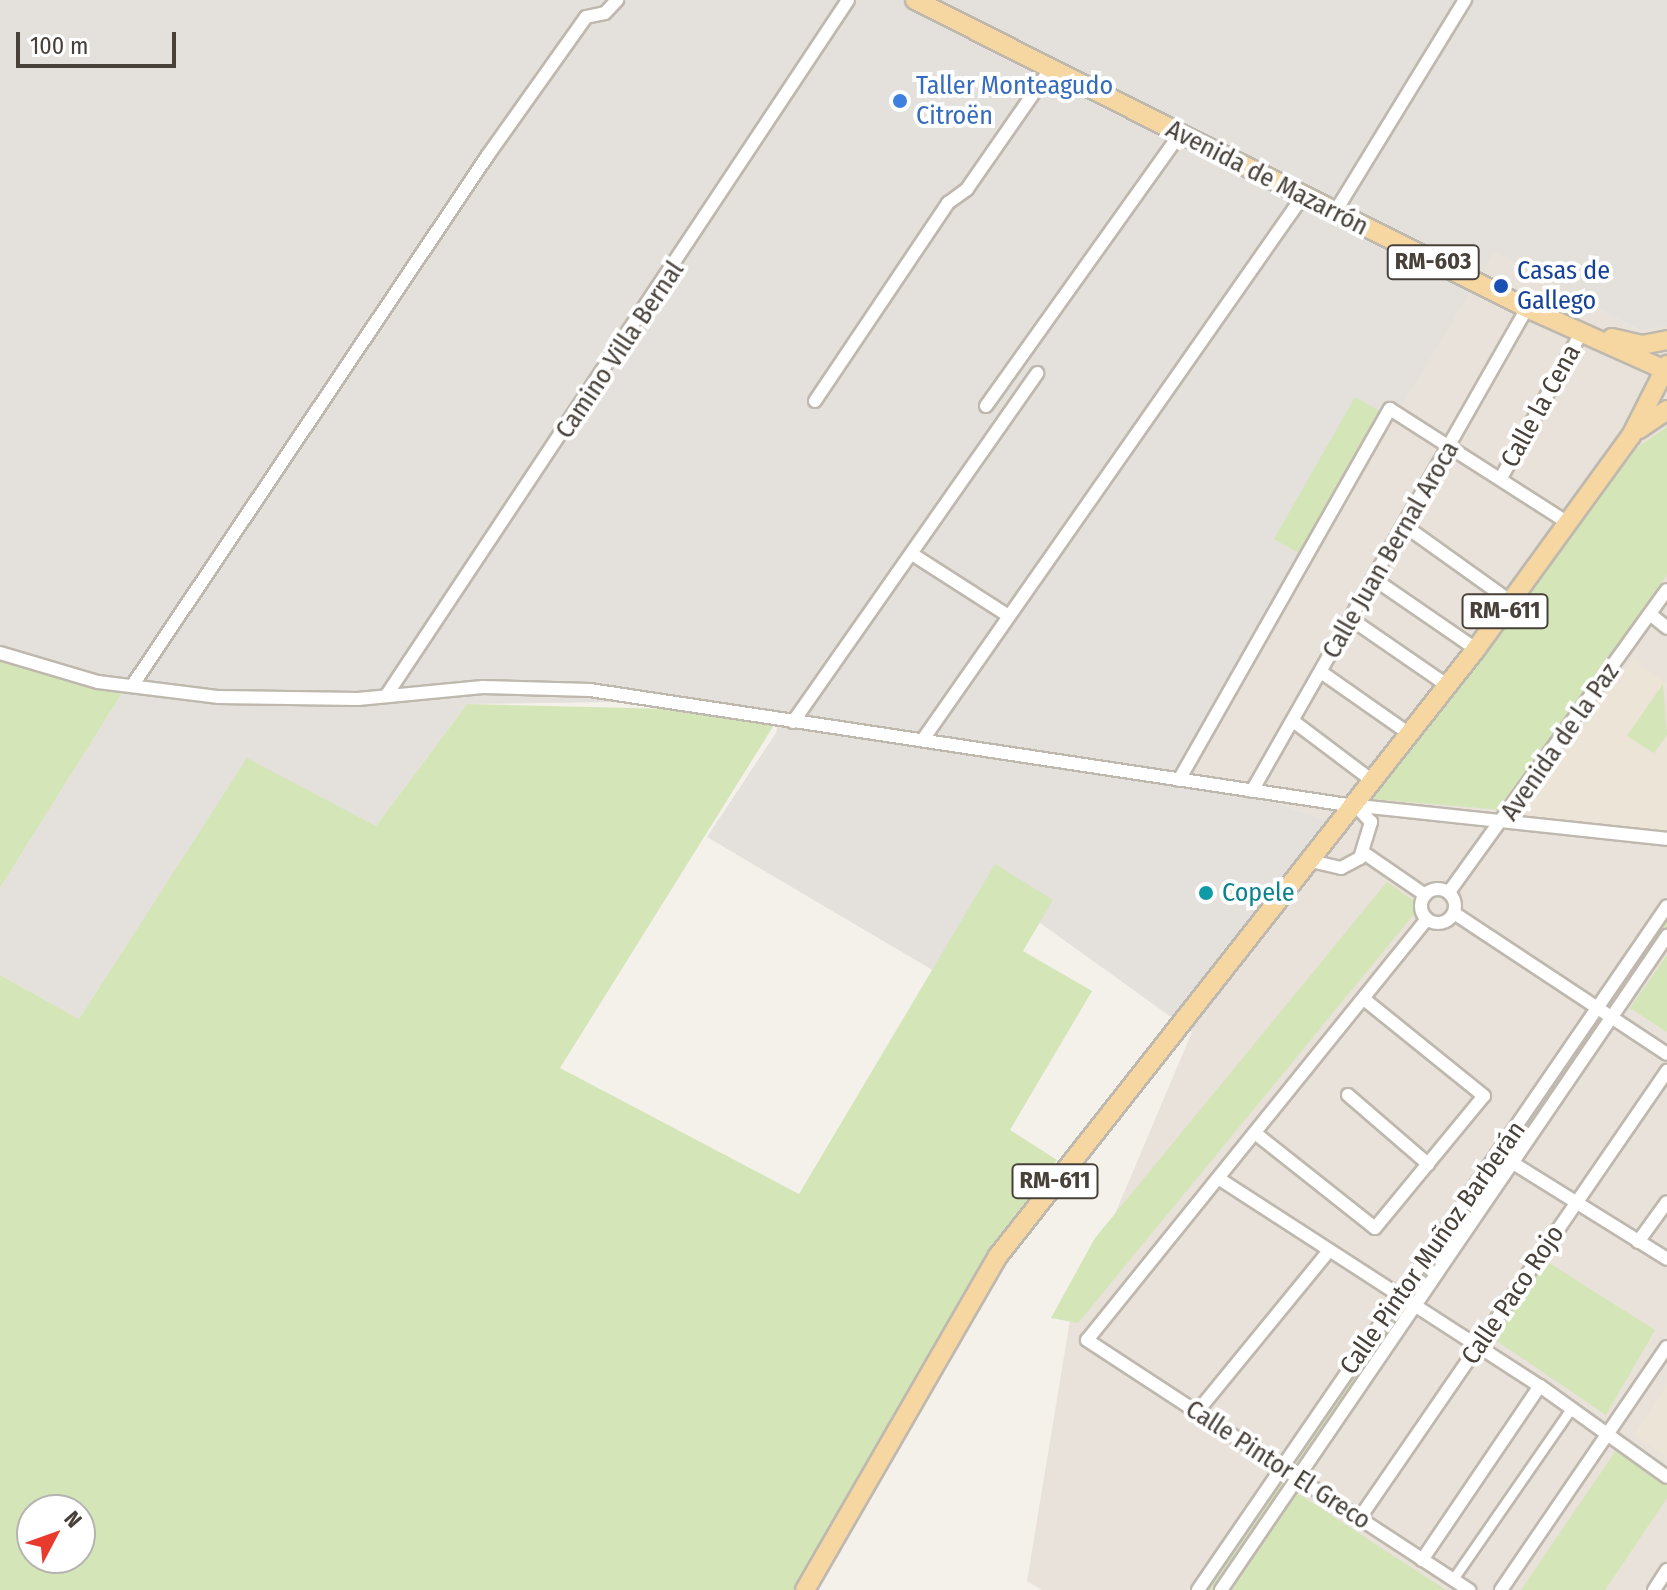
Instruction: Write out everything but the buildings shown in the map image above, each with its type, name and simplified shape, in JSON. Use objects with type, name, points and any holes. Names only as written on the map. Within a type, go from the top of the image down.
[{"type":"main road","name":"Avenida de Mazarrón","points":[[915,0],[1580,335],[1663,373]]},
{"type":"main road","points":[[1527,308],[1621,341],[1667,340]]},
{"type":"main road","name":"RM-611","points":[[805,1590],[998,1256],[1356,806],[1476,649],[1631,436],[1663,373]]},
{"type":"main road","name":"RM-611","points":[[1631,436],[1667,410]]},
{"type":"street","points":[[132,686],[488,155],[586,17],[605,13],[617,0]]},
{"type":"street","name":"Camino Villa Bernal","points":[[386,696],[848,0]]},
{"type":"street","points":[[1335,212],[1465,0]]},
{"type":"street","points":[[815,401],[948,203],[967,189],[1051,68]]},
{"type":"street","points":[[986,406],[1180,134]]},
{"type":"street","points":[[924,738],[969,669],[1303,196]]},
{"type":"street","name":"Calle Juan Bernal Aroca","points":[[1252,791],[1527,308]]},
{"type":"street","name":"Calle la Cena","points":[[1501,478],[1580,335]]},
{"type":"street","points":[[793,722],[1037,373]]},
{"type":"street","points":[[1179,780],[1390,409],[1452,444],[1568,523]]},
{"type":"street","points":[[1405,526],[1511,602]]},
{"type":"street","points":[[912,554],[1007,615]]},
{"type":"street","points":[[1374,579],[1476,649]]},
{"type":"street","name":"Avenida de la Paz","points":[[1449,892],[1507,819],[1667,590]]},
{"type":"street","points":[[1650,614],[1667,628]]},
{"type":"street","points":[[1351,619],[1448,686]]},
{"type":"street","points":[[0,653],[98,682],[219,697],[386,696],[482,687],[590,690],[793,722],[924,738],[1356,806],[1507,819],[1667,839]]},
{"type":"street","points":[[1321,672],[1411,735]]},
{"type":"street","points":[[1293,721],[1374,782]]},
{"type":"street","points":[[1356,806],[1371,822]]},
{"type":"street","points":[[1311,861],[1330,868],[1351,865],[1364,853],[1371,822],[1383,809]]},
{"type":"street","points":[[1326,842],[1330,868]]},
{"type":"street","points":[[1364,853],[1425,895]]},
{"type":"street","points":[[1454,913],[1442,923],[1427,919],[1421,907],[1425,895],[1437,889],[1449,892],[1454,913],[1667,1054]]},
{"type":"street","name":"Calle Pintor Muñoz Barberán","points":[[1198,1590],[1667,906]]},
{"type":"street","points":[[1427,919],[1218,1178],[1572,1407],[1667,1477]]},
{"type":"street","name":"Calle Pintor Muñoz Barberán","points":[[1221,1590],[1667,936]]},
{"type":"street","points":[[1255,1133],[1375,1228],[1484,1096],[1364,999]]},
{"type":"street","name":"Calle Paco Rojo","points":[[1359,1519],[1667,1071]]},
{"type":"street","points":[[1348,1095],[1428,1164]]},
{"type":"street","points":[[1513,1163],[1667,1259]]},
{"type":"street","name":"Calle Pintor El Greco","points":[[1218,1178],[1087,1340],[1469,1590]]},
{"type":"street","points":[[1638,1242],[1667,1202]]},
{"type":"street","points":[[1197,1412],[1329,1251]]},
{"type":"street","points":[[1501,1590],[1667,1347]]},
{"type":"street","points":[[1422,1560],[1540,1386]]},
{"type":"street","points":[[1453,1579],[1572,1407]]},
{"type":"street","points":[[1654,1590],[1667,1570]]},
{"type":"shaded area","points":[[0,0],[1667,0],[1667,326],[1639,330],[1495,251],[1183,770],[1349,828],[1192,1032],[1001,895],[946,978],[707,837],[776,733],[779,720],[680,701],[467,704],[376,826],[247,759],[79,1019],[0,975],[0,888],[124,690],[0,653]]},
{"type":"shaded area","points":[[1495,250],[1639,330],[1667,324],[1667,1590],[1042,1590],[1027,1581],[1070,1320],[1192,1032],[1349,828],[1183,770]]},
{"type":"shaded area","points":[[1633,659],[1667,683],[1654,753],[1667,735],[1667,834],[1533,819],[1527,804]]},
{"type":"shaded area","points":[[1667,1385],[1667,1457],[1634,1435]]},
{"type":"green space","points":[[1355,397],[1383,413],[1300,554],[1274,539]]},
{"type":"green space","points":[[1667,427],[1667,575],[1503,810],[1372,799],[1637,448]]},
{"type":"green space","points":[[0,654],[124,690],[0,888]]},
{"type":"green space","points":[[1663,684],[1667,735],[1654,753],[1627,736]]},
{"type":"green space","points":[[467,704],[670,709],[774,725],[560,1068],[799,1194],[995,864],[1053,900],[1023,951],[1092,991],[1010,1130],[1057,1160],[981,1264],[797,1590],[0,1590],[0,975],[79,1019],[247,758],[376,826]]},
{"type":"green space","points":[[1387,882],[1414,901],[1415,913],[1078,1323],[1051,1318],[1095,1238]]},
{"type":"green space","points":[[1667,915],[1667,929],[1613,1007],[1607,1002]]},
{"type":"green space","points":[[1667,955],[1667,1032],[1630,1008]]},
{"type":"green space","points":[[1601,1013],[1607,1016],[1417,1297],[1409,1292]]},
{"type":"green space","points":[[1546,1261],[1655,1330],[1606,1415],[1494,1339]]},
{"type":"green space","points":[[1403,1302],[1409,1306],[1297,1469],[1290,1464]]},
{"type":"green space","points":[[1619,1446],[1667,1480],[1667,1498],[1605,1590],[1521,1590]]},
{"type":"green space","points":[[1284,1474],[1290,1478],[1215,1590],[1204,1590]]},
{"type":"green space","points":[[1296,1492],[1366,1538],[1446,1590],[1228,1590]]},
{"type":"place","name":"Taller Monteagudo Citroën","points":[[900,101]]},
{"type":"place","name":"Casas de Gallego","points":[[1501,286]]},
{"type":"place","name":"Copele","points":[[1206,893]]}]
